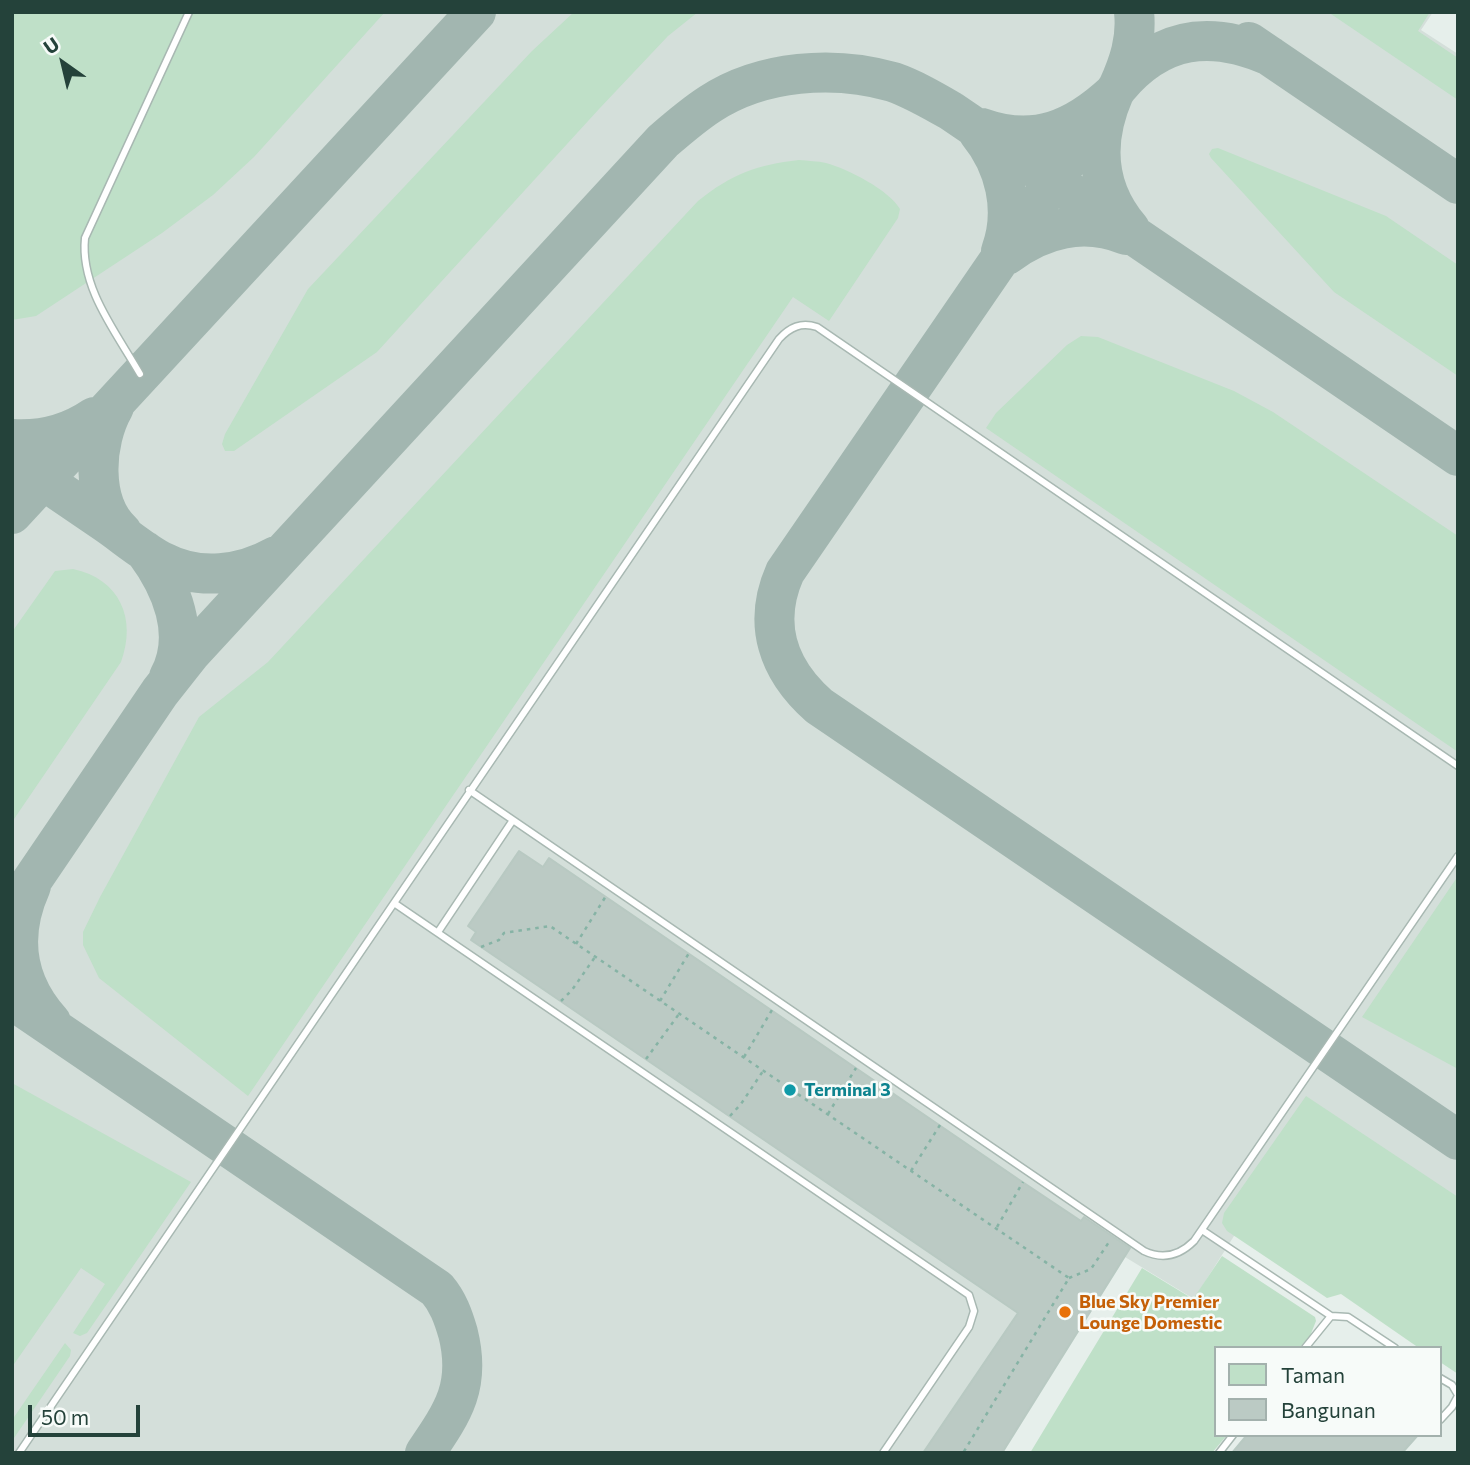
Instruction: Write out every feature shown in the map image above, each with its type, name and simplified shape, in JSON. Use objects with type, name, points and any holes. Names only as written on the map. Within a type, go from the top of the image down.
[{"type":"lane","points":[[140,374],[92,291],[84,253],[85,237],[190,12]]},
{"type":"lane","points":[[19,1453],[469,790],[786,331],[808,324],[817,327],[1458,766]]},
{"type":"lane","points":[[469,790],[1154,1256],[1175,1255],[1186,1249],[1202,1230],[1458,856]]},
{"type":"lane","points":[[438,932],[513,820]]},
{"type":"lane","points":[[394,903],[969,1294],[974,1311],[969,1327],[883,1453]]},
{"type":"lane","points":[[1202,1230],[1331,1316],[1348,1317],[1392,1346]]},
{"type":"lane","points":[[1307,1346],[1331,1316]]},
{"type":"lane","points":[[1442,1379],[1452,1385],[1458,1395],[1442,1418]]},
{"type":"lane","points":[[1219,1453],[1231,1437]]},
{"type":"path","points":[[576,944],[606,896]]},
{"type":"path","points":[[481,947],[499,940],[504,933],[550,926],[1069,1278]]},
{"type":"path","points":[[660,1001],[689,953]]},
{"type":"path","points":[[561,1001],[595,957]]},
{"type":"path","points":[[744,1057],[772,1010]]},
{"type":"path","points":[[646,1059],[679,1013]]},
{"type":"path","points":[[828,1114],[856,1068]]},
{"type":"path","points":[[730,1116],[764,1071]]},
{"type":"path","points":[[911,1171],[940,1125]]},
{"type":"path","points":[[996,1228],[1023,1182]]},
{"type":"path","points":[[963,1453],[1069,1278],[1091,1269],[1113,1236]]},
{"type":"shaded area","points":[[12,12],[1433,12],[1421,30],[1458,54],[1458,1267],[1234,1236],[1194,1299],[1125,1257],[1002,1453],[12,1453]]},
{"type":"green space","points":[[12,12],[385,12],[254,157],[213,195],[162,233],[36,316],[12,320]]},
{"type":"green space","points":[[574,12],[698,12],[668,36],[599,109],[377,352],[234,451],[225,451],[222,444],[225,434],[308,289],[532,51]]},
{"type":"green space","points":[[1328,12],[1430,12],[1418,31],[1458,58],[1458,100]]},
{"type":"green space","points":[[1218,148],[1386,216],[1458,265],[1458,376],[1334,292],[1211,158],[1209,154],[1212,149]]},
{"type":"green space","points":[[799,160],[826,163],[867,181],[895,202],[900,209],[898,218],[829,321],[793,297],[248,1096],[99,978],[83,945],[83,932],[100,897],[199,717],[268,662],[698,201],[745,172]]},
{"type":"green space","points":[[1081,336],[1098,337],[1234,391],[1273,412],[1458,536],[1458,752],[986,428],[996,413],[1067,345]]},
{"type":"green space","points":[[73,569],[89,574],[113,591],[125,616],[125,646],[121,662],[12,822],[12,632],[55,571]]},
{"type":"green space","points":[[1458,876],[1458,1069],[1362,1017]]},
{"type":"green space","points":[[12,1083],[191,1182],[87,1333],[80,1336],[73,1333],[105,1284],[81,1268],[12,1367]]},
{"type":"green space","points":[[1306,1096],[1458,1197],[1458,1374],[1442,1363],[1442,1346],[1416,1346],[1341,1294],[1327,1298],[1227,1231],[1222,1223],[1224,1213]]},
{"type":"green space","points":[[1222,1256],[1315,1317],[1316,1321],[1310,1336],[1301,1346],[1214,1346],[1214,1437],[1225,1437],[1212,1453],[1030,1453],[1142,1268],[1193,1299]]},
{"type":"green space","points":[[65,1343],[71,1350],[70,1356],[12,1441],[12,1420]]},
{"type":"building","name":"Terminal 3","points":[[519,851],[543,867],[549,858],[1018,1179],[1081,1221],[1084,1217],[1130,1248],[1002,1453],[923,1453],[1018,1313],[471,940],[476,932],[468,926]]},
{"type":"building","points":[[1245,1437],[1416,1437],[1402,1453],[1232,1453]]},
{"type":"taxiway","points":[[12,514],[476,12]]},
{"type":"taxiway","points":[[1118,87],[1131,51],[1134,12]]},
{"type":"taxiway","points":[[1249,42],[1458,184]]},
{"type":"taxiway","points":[[1270,56],[1227,43],[1188,43],[1169,48],[1152,57],[1134,70],[1118,87],[785,572],[778,591],[775,628],[778,645],[793,677],[819,706],[1458,1140]]},
{"type":"taxiway","points":[[12,910],[160,692],[190,654],[663,141],[710,104],[752,84],[799,74],[847,73],[893,82],[922,95],[951,111],[1458,456]]},
{"type":"taxiway","points":[[982,128],[1020,136],[1053,131],[1084,116],[1114,93],[1103,129],[1101,164],[1110,197],[1130,229]]},
{"type":"taxiway","points":[[978,132],[995,159],[1005,188],[1008,220],[1001,251]]},
{"type":"taxiway","points":[[1007,255],[1034,238],[1064,228],[1095,227],[1126,235]]},
{"type":"taxiway","points":[[114,407],[102,437],[98,472],[104,505],[122,532]]},
{"type":"taxiway","points":[[12,439],[55,435],[94,417]]},
{"type":"taxiway","points":[[12,459],[148,554],[177,568],[191,572],[220,573],[249,568],[276,556]]},
{"type":"taxiway","points":[[145,551],[163,579],[175,611],[179,644],[169,677]]},
{"type":"taxiway","points":[[31,886],[20,922],[19,957],[29,990],[51,1022]]},
{"type":"taxiway","points":[[12,1000],[437,1289],[447,1304],[456,1327],[462,1351],[461,1383],[452,1410],[425,1453]]},
{"type":"place","name":"Terminal 3","points":[[790,1090]]},
{"type":"place","name":"Blue Sky Premier Lounge Domestic","points":[[1065,1312]]}]
